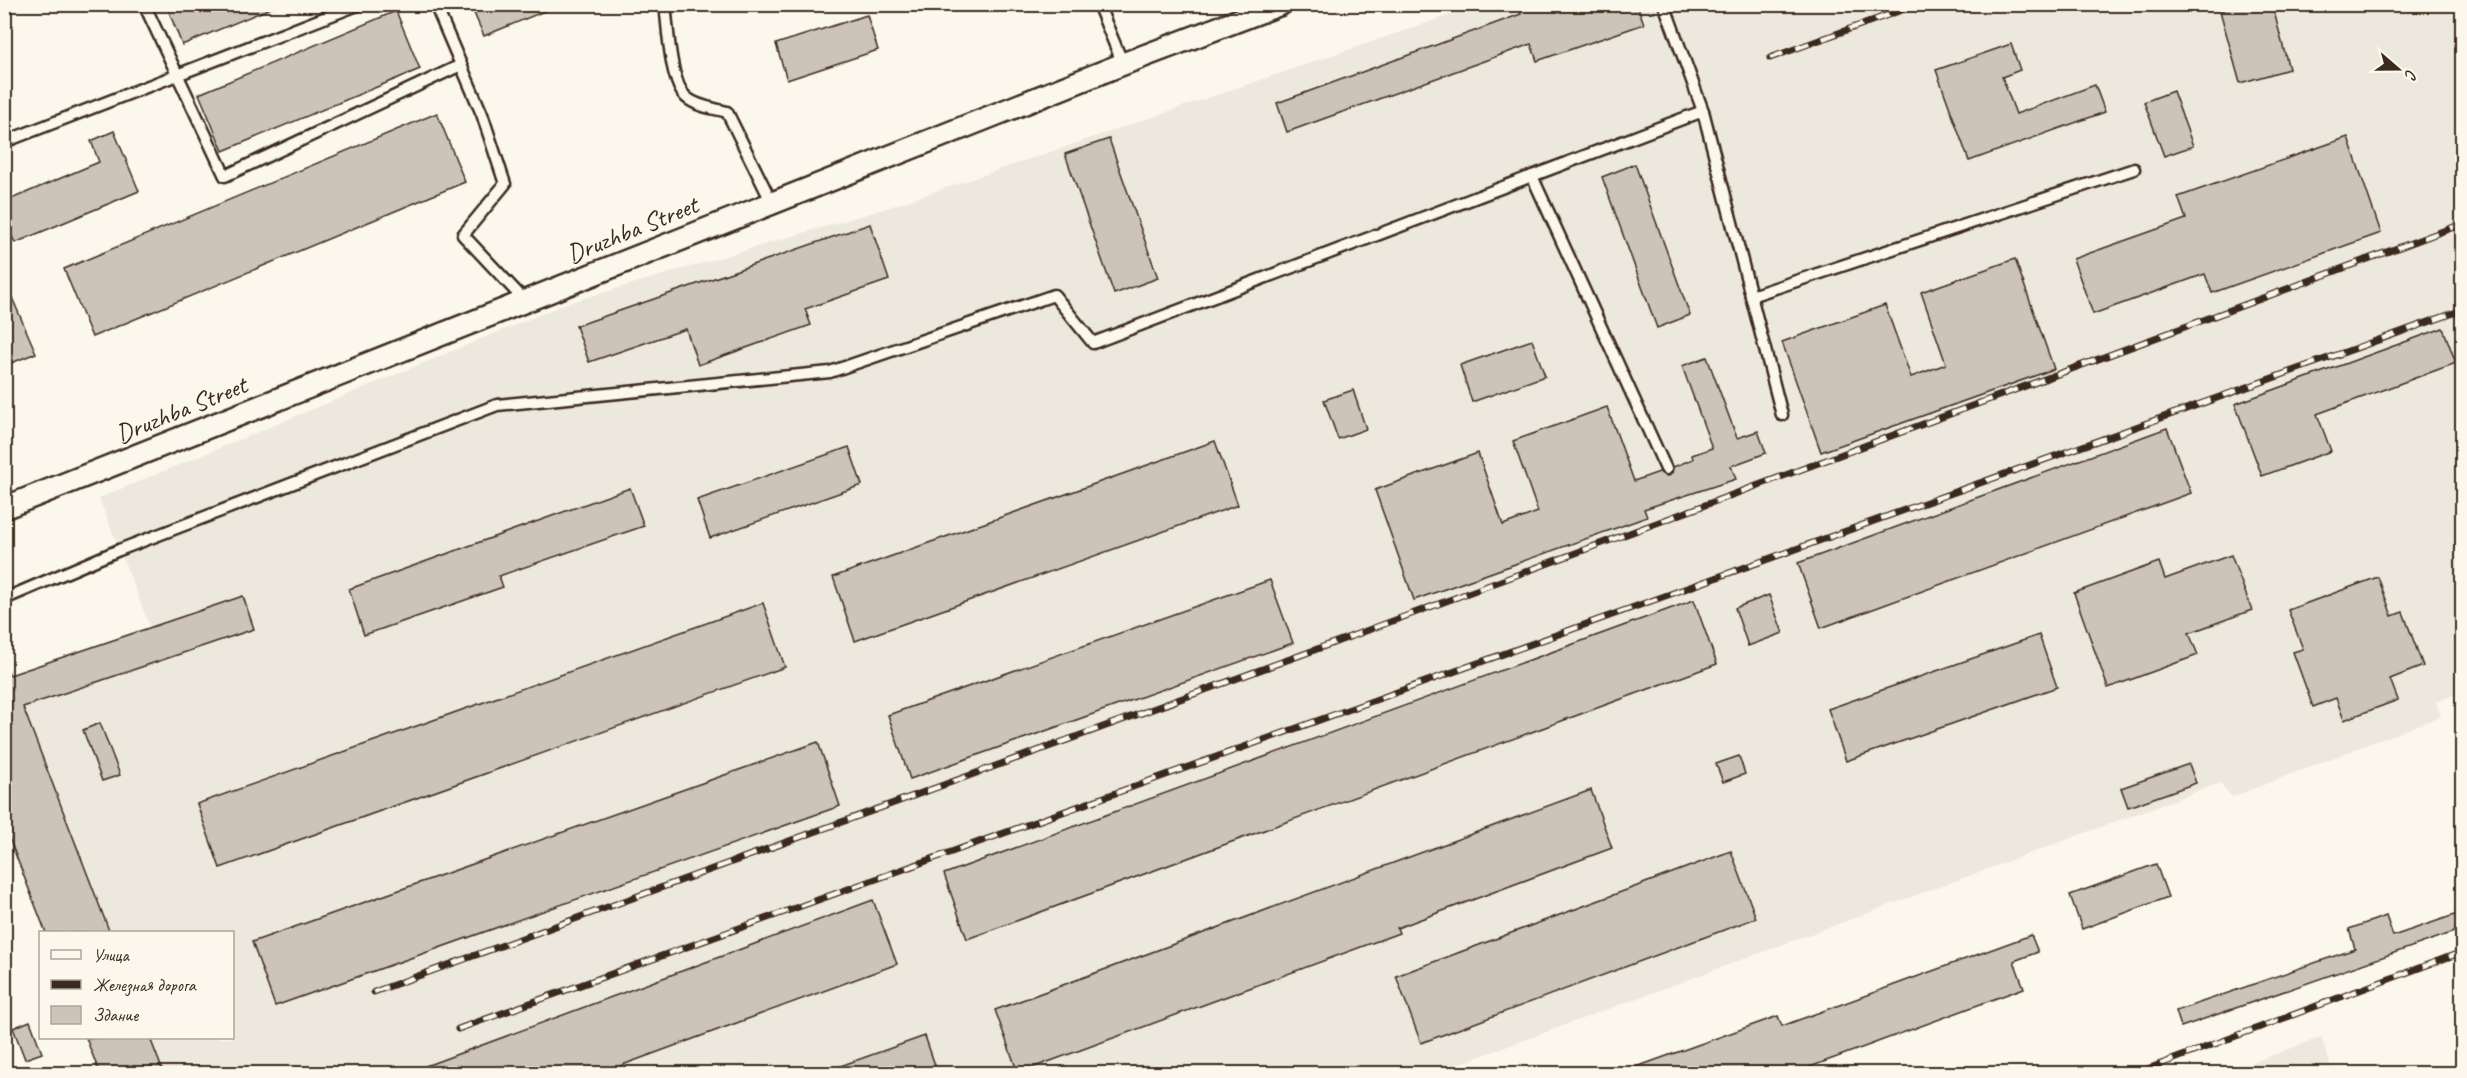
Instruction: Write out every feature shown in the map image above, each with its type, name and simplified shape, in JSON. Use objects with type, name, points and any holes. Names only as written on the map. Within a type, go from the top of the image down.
[{"type":"street","name":"Druzhba Street","points":[[4,508],[1123,64],[1281,4]]},
{"type":"lane","points":[[144,4],[225,176],[461,65]]},
{"type":"lane","points":[[4,142],[360,4]]},
{"type":"lane","points":[[435,4],[482,114],[505,184],[463,235],[525,301]]},
{"type":"lane","points":[[664,4],[677,84],[687,98],[699,105],[727,112],[733,120],[771,203]]},
{"type":"lane","points":[[1098,4],[1123,64]]},
{"type":"lane","points":[[1664,4],[1703,111],[1782,415]]},
{"type":"lane","points":[[5,596],[497,405],[830,372],[1054,295],[1092,343],[1703,111]]},
{"type":"lane","points":[[1751,296],[2134,169]]},
{"type":"lane","points":[[1532,176],[1666,469]]},
{"type":"shaded area","points":[[1479,5],[2462,5],[2462,692],[2436,702],[2441,716],[2232,797],[2220,783],[1435,1073],[164,1073],[150,1039],[234,1039],[234,931],[110,931],[10,675],[150,627],[99,498],[565,304],[887,208]]},
{"type":"shaded area","points":[[2321,1037],[2333,1073],[2225,1073]]},
{"type":"building","points":[[166,4],[278,4],[278,5],[182,45]]},
{"type":"building","points":[[470,4],[559,4],[559,5],[484,36]]},
{"type":"building","points":[[1518,4],[1637,4],[1644,24],[1537,61],[1531,44],[1287,132],[1277,103],[1521,14]]},
{"type":"building","points":[[2242,4],[2272,4],[2289,69],[2240,83],[2220,11]]},
{"type":"building","points":[[396,11],[420,69],[223,151],[199,94]]},
{"type":"building","points":[[867,15],[878,50],[787,80],[776,44]]},
{"type":"building","points":[[2011,44],[2020,70],[2002,77],[2016,114],[2095,85],[2105,112],[1969,161],[1936,70]]},
{"type":"building","points":[[2173,91],[2193,146],[2164,156],[2144,102]]},
{"type":"building","points":[[437,113],[465,182],[92,337],[64,269]]},
{"type":"building","points":[[114,131],[139,191],[15,243],[4,218],[4,202],[99,162],[91,141]]},
{"type":"building","points":[[2348,137],[2381,233],[2212,293],[2205,274],[2093,314],[2073,259],[2186,219],[2178,197]]},
{"type":"building","points":[[1109,139],[1158,278],[1114,294],[1065,154]]},
{"type":"building","points":[[1635,164],[1690,315],[1657,328],[1602,177]]},
{"type":"building","points":[[870,224],[889,280],[805,309],[811,325],[698,365],[686,329],[589,362],[576,326]]},
{"type":"building","points":[[2015,259],[2054,369],[1821,452],[1782,342],[1885,305],[1911,377],[1946,364],[1921,292]]},
{"type":"building","points":[[4,279],[36,353],[4,366]]},
{"type":"building","points":[[2443,328],[2456,363],[2317,414],[2331,451],[2262,476],[2235,404]]},
{"type":"building","points":[[1532,340],[1545,376],[1472,402],[1460,365]]},
{"type":"building","points":[[1707,357],[1737,438],[1758,431],[1766,453],[1731,466],[1736,479],[1644,509],[1647,517],[1414,600],[1375,490],[1478,453],[1503,525],[1538,512],[1513,441],[1607,407],[1634,481],[1659,472],[1669,476],[1673,467],[1693,459],[1692,455],[1712,448],[1682,366]]},
{"type":"building","points":[[1353,390],[1366,429],[1338,439],[1324,400]]},
{"type":"building","points":[[2167,428],[2191,493],[1821,628],[1798,563]]},
{"type":"building","points":[[1215,441],[1238,505],[855,641],[833,577]]},
{"type":"building","points":[[849,447],[862,485],[710,538],[697,500]]},
{"type":"building","points":[[630,488],[644,526],[499,576],[503,587],[364,635],[349,589]]},
{"type":"building","points":[[2231,555],[2252,610],[2189,633],[2198,655],[2108,688],[2074,593],[2159,562],[2165,579]]},
{"type":"building","points":[[2378,577],[2392,616],[2403,612],[2423,666],[2390,679],[2398,700],[2344,720],[2336,698],[2313,707],[2293,652],[2303,649],[2288,610]]},
{"type":"building","points":[[1270,580],[1293,643],[910,779],[888,715]]},
{"type":"building","points":[[1769,595],[1783,633],[1748,646],[1735,608]]},
{"type":"building","points":[[243,596],[254,629],[23,707],[109,931],[45,931],[4,825],[4,663],[10,675]]},
{"type":"building","points":[[1694,600],[1717,664],[967,939],[944,874]]},
{"type":"building","points":[[763,603],[785,667],[220,868],[197,804]]},
{"type":"building","points":[[2039,635],[2057,687],[1846,761],[1828,709]]},
{"type":"building","points":[[100,723],[120,775],[102,781],[83,730]]},
{"type":"building","points":[[818,742],[840,806],[275,1006],[252,942]]},
{"type":"building","points":[[1739,756],[1745,774],[1723,782],[1716,764]]},
{"type":"building","points":[[2189,764],[2196,783],[2128,807],[2121,788]]},
{"type":"building","points":[[1591,790],[1612,848],[1397,928],[1399,933],[1018,1073],[995,1010]]},
{"type":"building","points":[[1731,851],[1756,918],[1421,1043],[1396,976]]},
{"type":"building","points":[[2156,864],[2168,897],[2082,929],[2070,895]]},
{"type":"building","points":[[873,900],[897,964],[598,1074],[404,1074]]},
{"type":"building","points":[[2463,912],[2463,929],[2181,1027],[2176,1011],[2355,949],[2349,929],[2386,916],[2393,936]]},
{"type":"building","points":[[2031,935],[2038,952],[2014,961],[2024,988],[1791,1074],[1626,1074],[1625,1071],[1778,1016],[1782,1026]]},
{"type":"building","points":[[30,1021],[42,1053],[25,1059],[13,1028]]},
{"type":"building","points":[[925,1036],[938,1074],[826,1074],[826,1071]]},
{"type":"building","points":[[86,1039],[150,1039],[164,1074],[100,1074]]},
{"type":"railway","points":[[1770,58],[1918,4]]},
{"type":"railway","points":[[374,992],[1301,655],[2462,224]]},
{"type":"railway","points":[[458,1029],[2462,310]]},
{"type":"railway","points":[[2134,1074],[2462,952]]}]
